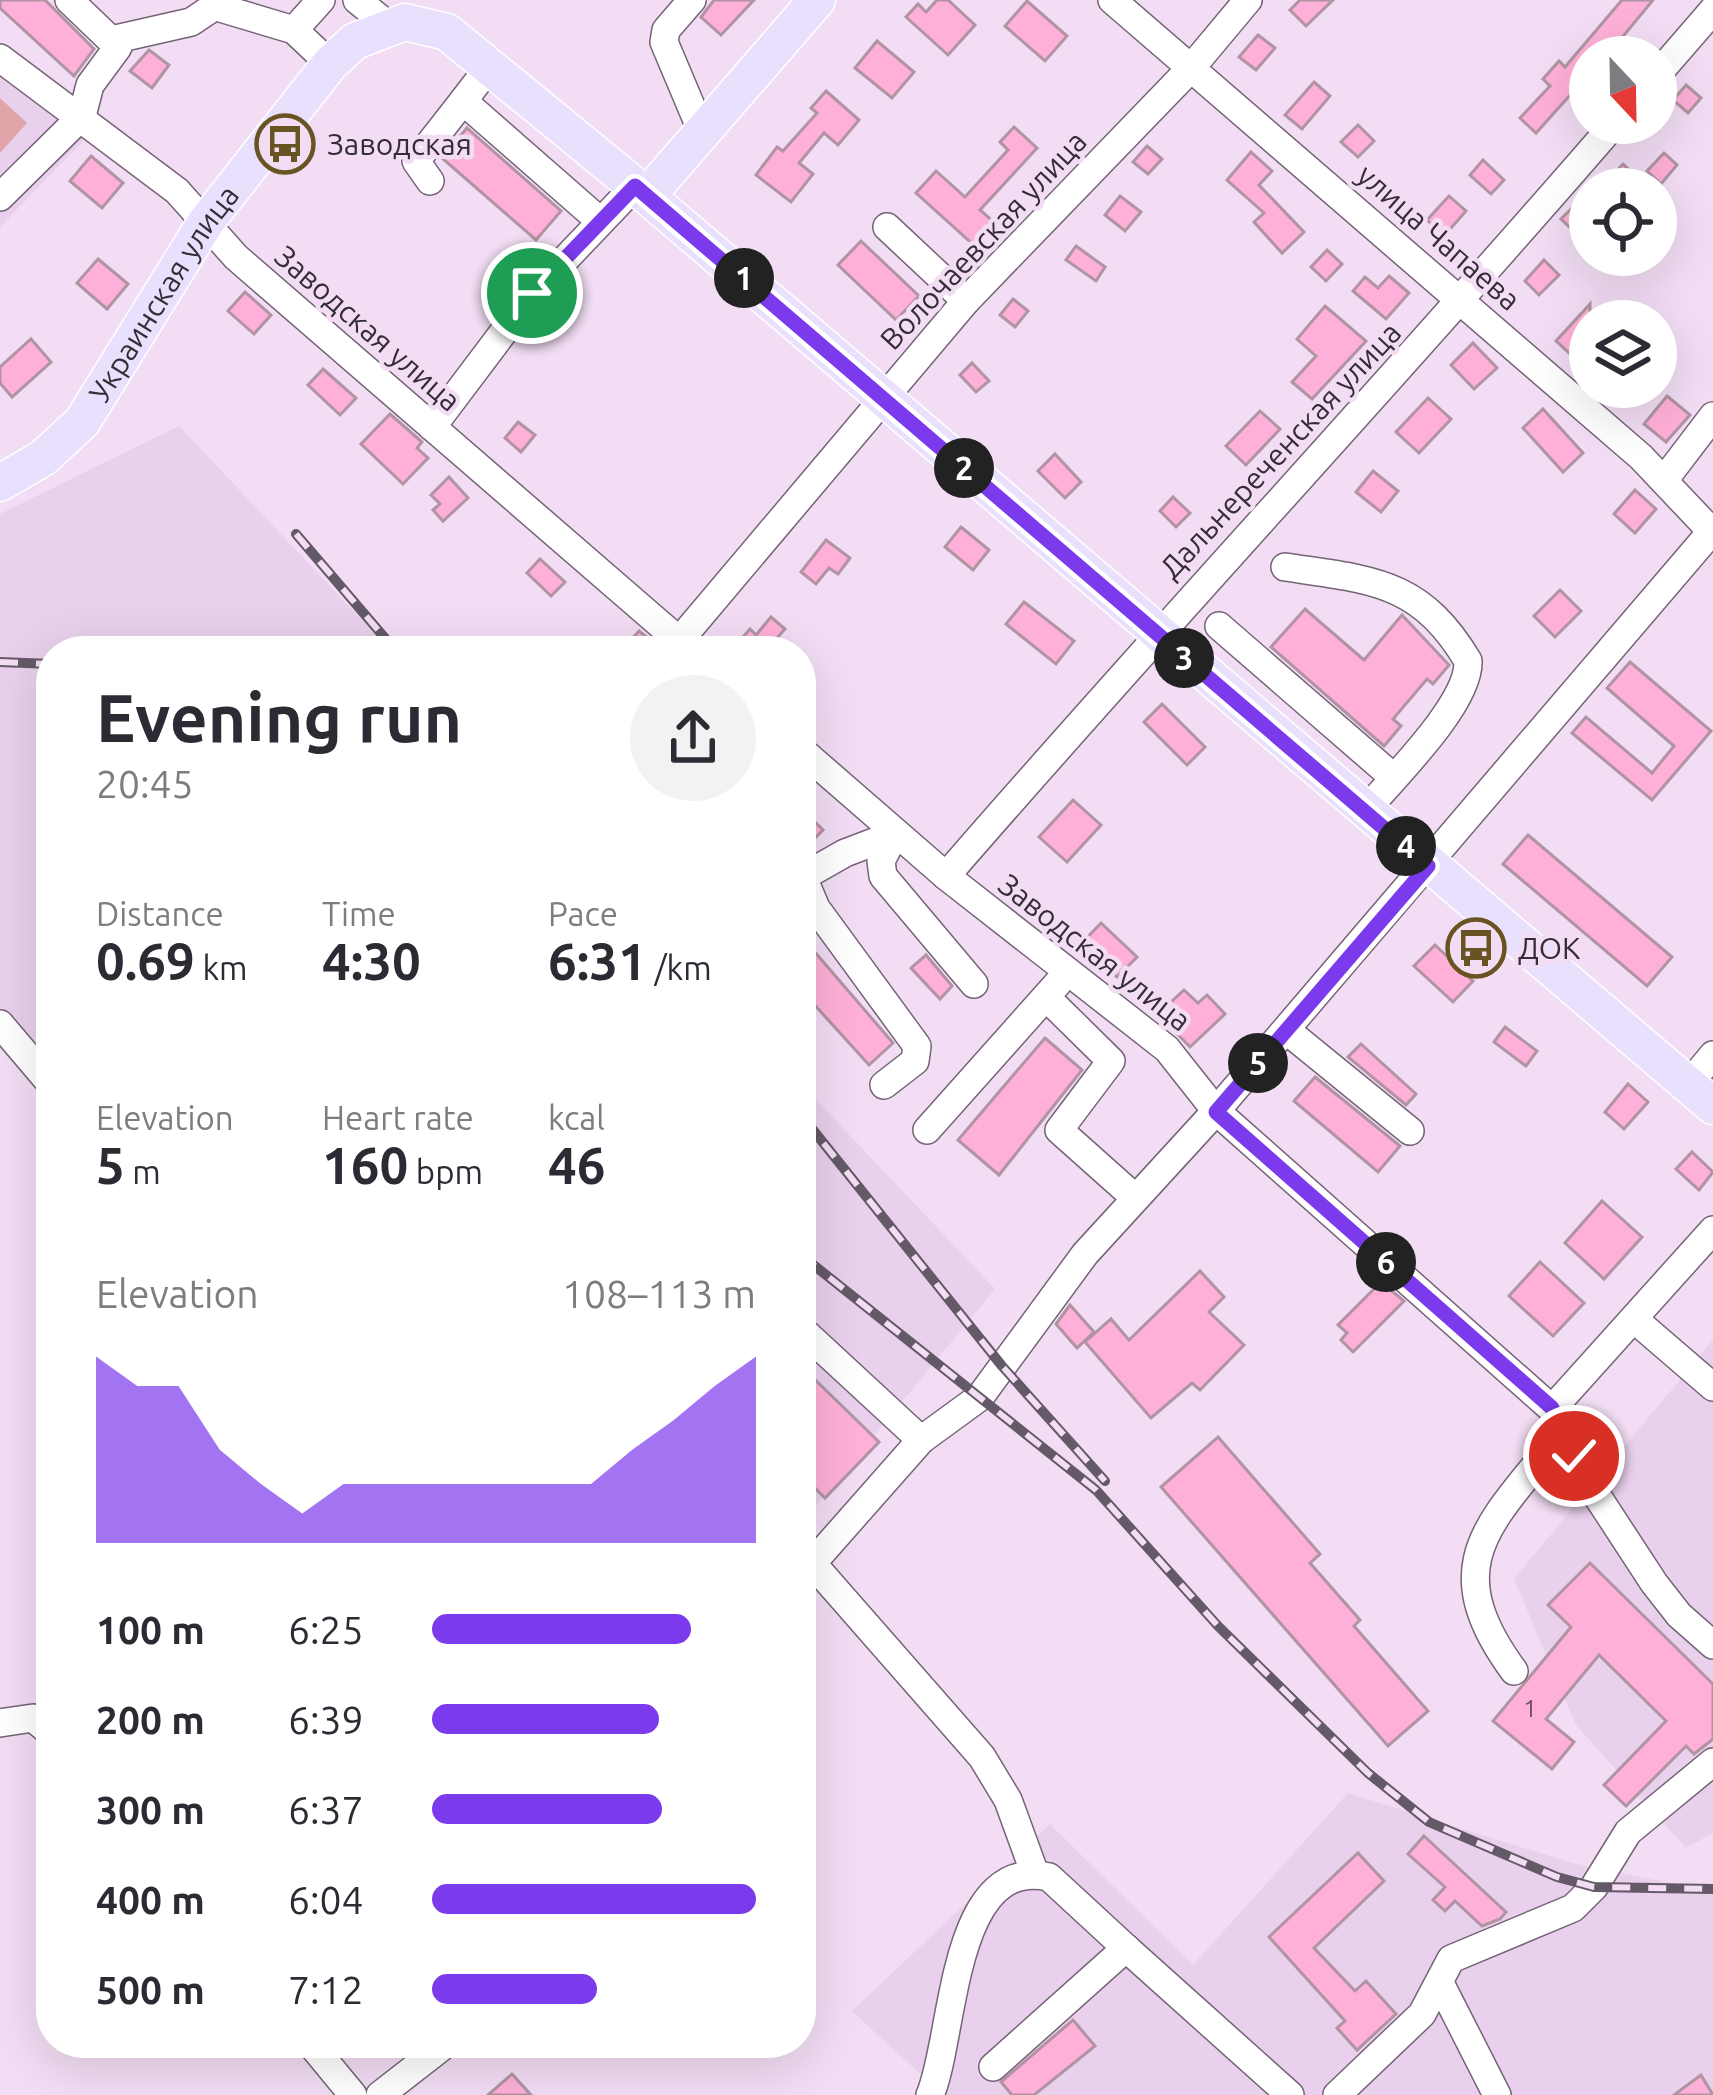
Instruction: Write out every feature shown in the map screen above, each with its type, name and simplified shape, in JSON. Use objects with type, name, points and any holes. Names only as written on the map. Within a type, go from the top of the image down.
[{"type":"main road","points":[[641,191],[702,132],[817,0]]},
{"type":"main road","name":"Украинская улица","points":[[0,483],[44,458],[82,422],[206,222],[330,64],[355,41],[405,16]]},
{"type":"main road","points":[[405,16],[447,32],[641,191],[1701,1095]]},
{"type":"street","points":[[69,0],[116,39]]},
{"type":"street","points":[[294,30],[320,0]]},
{"type":"street","points":[[357,0],[405,16]]},
{"type":"street","points":[[692,0],[666,30],[664,42],[702,132]]},
{"type":"street","name":"улица Чапаева","points":[[1112,0],[1665,479],[1706,526]]},
{"type":"street","name":"Волочаевская улица","points":[[693,636],[966,301],[1192,67],[1248,0]]},
{"type":"street","points":[[116,39],[177,26],[220,4],[294,30],[330,64]]},
{"type":"street","points":[[1677,52],[1713,10]]},
{"type":"street","points":[[0,197],[82,116],[90,85],[116,53],[116,39]]},
{"type":"street","name":"Заводская улица","points":[[0,58],[177,191],[236,257],[673,636]]},
{"type":"street","points":[[430,181],[416,161],[490,66]]},
{"type":"street","points":[[464,101],[600,221]]},
{"type":"street","name":"Дальнереченская улица","points":[[946,876],[1155,634],[1462,300],[1598,144]]},
{"type":"street","points":[[432,427],[532,293],[600,221],[641,191]]},
{"type":"street","points":[[887,227],[966,301]]},
{"type":"street","points":[[1665,479],[1713,416]]},
{"type":"street","points":[[816,1560],[921,1440],[980,1397],[1133,1196],[1216,1112],[1428,866],[1706,526],[1713,488]]},
{"type":"street","points":[[1285,567],[1363,579],[1412,595],[1441,620],[1468,662],[1465,686],[1365,811]]},
{"type":"street","points":[[1219,626],[1393,777]]},
{"type":"street","name":"Заводская улица","points":[[816,762],[946,876],[1178,1059],[1216,1112],[1557,1420],[1654,1583],[1678,1615],[1713,1645]]},
{"type":"street","points":[[816,870],[844,853],[896,834]]},
{"type":"street","points":[[896,834],[881,861],[883,876],[974,984]]},
{"type":"street","points":[[816,908],[917,1046],[915,1061],[884,1085]]},
{"type":"street","points":[[927,1130],[1068,971]]},
{"type":"street","points":[[1046,997],[1111,1061],[1059,1130],[1133,1196]]},
{"type":"street","points":[[0,1024],[36,1066]]},
{"type":"street","points":[[1286,1030],[1410,1131]]},
{"type":"street","points":[[1701,1095],[1713,1055]]},
{"type":"street","points":[[1514,1671],[1483,1628],[1473,1567],[1499,1514],[1557,1420],[1634,1319],[1713,1229]]},
{"type":"street","points":[[1634,1319],[1713,1387]]},
{"type":"street","points":[[816,1343],[921,1440]]},
{"type":"street","points":[[816,1580],[982,1756],[1009,1800],[1035,1874]]},
{"type":"street","points":[[0,1723],[36,1720]]},
{"type":"street","points":[[1337,2095],[1406,2032],[1457,1954],[1573,1908],[1594,1887],[1628,1832],[1713,1762]]},
{"type":"street","points":[[930,2095],[946,2054],[964,1938],[994,1894],[1035,1874],[1049,1877],[1290,2095]]},
{"type":"street","points":[[993,2068],[1126,1948]]},
{"type":"street","points":[[1440,1983],[1497,2095]]},
{"type":"street","points":[[322,2058],[353,2095]]},
{"type":"street","points":[[380,2095],[428,2058]]},
{"type":"shaded area","points":[[0,69],[86,138],[0,227]]},
{"type":"shaded area","points":[[0,98],[27,123],[0,153]]},
{"type":"shaded area","points":[[179,426],[377,636],[36,636],[36,1078],[0,1038],[0,514]]},
{"type":"shaded area","points":[[816,1100],[995,1289],[816,1506]]},
{"type":"shaded area","points":[[1713,1340],[1713,1833],[1686,1848],[1576,1725],[1514,1579]]},
{"type":"shaded area","points":[[1348,1793],[1572,1863],[1713,1892],[1713,2095],[943,2095],[852,2011],[1050,1824],[1193,1965]]},
{"type":"building","points":[[0,0],[45,0],[94,49],[74,76],[0,8]]},
{"type":"building","points":[[714,0],[754,0],[721,35],[701,17]]},
{"type":"building","points":[[937,0],[948,0],[975,25],[948,55],[906,17],[918,4],[926,12]]},
{"type":"building","points":[[1300,0],[1333,0],[1306,26],[1290,10]]},
{"type":"building","points":[[1622,0],[1653,0],[1623,36],[1591,36]]},
{"type":"building","points":[[1027,1],[1067,36],[1045,61],[1005,26]]},
{"type":"building","points":[[1258,35],[1275,48],[1256,70],[1239,57]]},
{"type":"building","points":[[877,41],[914,72],[892,98],[855,68]]},
{"type":"building","points":[[149,50],[169,65],[152,88],[130,71]]},
{"type":"building","points":[[1559,61],[1565,67],[1569,62],[1569,96],[1536,133],[1520,118],[1550,86],[1543,79]]},
{"type":"building","points":[[1314,82],[1330,96],[1302,129],[1285,115]]},
{"type":"building","points":[[1686,85],[1701,98],[1688,113],[1677,103]]},
{"type":"building","points":[[826,91],[859,120],[838,145],[824,133],[799,163],[813,174],[791,202],[756,175],[777,147],[783,151],[817,113],[811,108]]},
{"type":"building","points":[[1358,125],[1374,141],[1358,157],[1341,142]]},
{"type":"building","points":[[1014,127],[1037,148],[980,210],[996,224],[976,247],[916,193],[936,171],[965,197],[1008,150],[1000,142]]},
{"type":"building","points":[[467,128],[561,211],[536,240],[442,158]]},
{"type":"building","points":[[1147,146],[1162,159],[1148,174],[1133,162]]},
{"type":"building","points":[[1251,152],[1272,171],[1259,185],[1304,232],[1282,253],[1254,222],[1264,213],[1227,180]]},
{"type":"building","points":[[1664,153],[1677,165],[1674,168],[1650,168]]},
{"type":"building","points":[[91,156],[123,183],[102,208],[70,181]]},
{"type":"building","points":[[1483,160],[1504,180],[1491,194],[1470,175]]},
{"type":"building","points":[[1120,196],[1141,212],[1125,231],[1105,215]]},
{"type":"building","points":[[1449,196],[1466,211],[1444,236],[1427,220]]},
{"type":"building","points":[[861,241],[919,296],[896,320],[838,265]]},
{"type":"building","points":[[1076,246],[1105,267],[1096,281],[1066,260]]},
{"type":"building","points":[[1327,250],[1342,264],[1326,281],[1311,267]]},
{"type":"building","points":[[98,259],[128,284],[107,309],[77,283]]},
{"type":"building","points":[[1544,260],[1559,275],[1539,295],[1525,281]]},
{"type":"building","points":[[1389,276],[1409,293],[1386,319],[1353,291],[1365,277],[1378,288]]},
{"type":"building","points":[[245,292],[271,315],[254,334],[228,311]]},
{"type":"building","points":[[1013,299],[1028,311],[1015,327],[1000,315]]},
{"type":"building","points":[[1325,306],[1366,341],[1312,399],[1292,382],[1316,356],[1297,339]]},
{"type":"building","points":[[1569,327],[1569,353],[1556,341]]},
{"type":"building","points":[[31,339],[51,362],[12,397],[0,383],[0,367]]},
{"type":"building","points":[[1473,343],[1497,368],[1474,389],[1451,365]]},
{"type":"building","points":[[972,363],[989,381],[976,392],[960,375]]},
{"type":"building","points":[[323,369],[356,398],[340,415],[308,385]]},
{"type":"building","points":[[1428,398],[1451,419],[1419,453],[1396,432]]},
{"type":"building","points":[[1677,404],[1690,415],[1666,442],[1644,424],[1657,408],[1677,408]]},
{"type":"building","points":[[1543,409],[1583,453],[1563,472],[1523,428]]},
{"type":"building","points":[[1260,411],[1280,429],[1246,465],[1226,446]]},
{"type":"building","points":[[390,414],[422,442],[417,448],[428,458],[403,484],[361,444]]},
{"type":"building","points":[[518,422],[535,435],[521,452],[505,438]]},
{"type":"building","points":[[1055,454],[1081,482],[1065,498],[1038,471]]},
{"type":"building","points":[[1373,471],[1398,491],[1381,512],[1356,492]]},
{"type":"building","points":[[449,477],[468,498],[443,521],[433,510],[440,504],[431,495]]},
{"type":"building","points":[[1635,490],[1656,509],[1635,533],[1614,514]]},
{"type":"building","points":[[1173,497],[1190,513],[1176,527],[1160,511]]},
{"type":"building","points":[[961,527],[989,550],[973,570],[945,547]]},
{"type":"building","points":[[826,540],[850,558],[838,574],[829,568],[816,584],[801,572]]},
{"type":"building","points":[[540,559],[565,582],[551,596],[527,573]]},
{"type":"building","points":[[1560,590],[1581,611],[1555,637],[1534,616]]},
{"type":"building","points":[[1024,602],[1074,641],[1056,664],[1006,624]]},
{"type":"building","points":[[1305,609],[1364,660],[1402,615],[1449,665],[1433,684],[1427,679],[1393,719],[1401,726],[1384,746],[1271,647]]},
{"type":"building","points":[[771,617],[785,629],[779,636],[744,636],[750,629],[756,635]]},
{"type":"building","points":[[1630,662],[1711,731],[1652,800],[1572,733],[1586,717],[1652,773],[1674,746],[1607,688]]},
{"type":"building","points":[[1162,704],[1205,747],[1187,765],[1144,722]]},
{"type":"building","points":[[1073,800],[1101,825],[1067,862],[1039,837]]},
{"type":"building","points":[[1528,835],[1672,957],[1647,986],[1503,864]]},
{"type":"building","points":[[1101,923],[1137,957],[1117,977],[1081,944]]},
{"type":"building","points":[[1435,945],[1473,981],[1453,1002],[1414,966]]},
{"type":"building","points":[[816,953],[893,1043],[869,1065],[816,1007]]},
{"type":"building","points":[[926,955],[952,986],[940,999],[911,968]]},
{"type":"building","points":[[1184,990],[1198,1003],[1207,995],[1225,1014],[1190,1047],[1158,1014]]},
{"type":"building","points":[[1505,1027],[1537,1051],[1526,1066],[1494,1042]]},
{"type":"building","points":[[1045,1038],[1082,1070],[999,1175],[958,1140]]},
{"type":"building","points":[[1361,1044],[1416,1094],[1406,1105],[1348,1057]]},
{"type":"building","points":[[1315,1077],[1400,1146],[1378,1172],[1294,1101]]},
{"type":"building","points":[[1628,1084],[1648,1102],[1624,1129],[1605,1112]]},
{"type":"building","points":[[1692,1152],[1713,1172],[1699,1190],[1676,1169]]},
{"type":"building","points":[[1602,1201],[1642,1237],[1604,1279],[1565,1243]]},
{"type":"building","points":[[1540,1262],[1584,1303],[1553,1336],[1509,1296]]},
{"type":"building","points":[[1200,1271],[1224,1297],[1209,1312],[1244,1345],[1200,1390],[1192,1383],[1151,1418],[1085,1342],[1111,1319],[1129,1340]]},
{"type":"building","points":[[1381,1282],[1404,1301],[1353,1352],[1341,1340],[1347,1333],[1338,1325]]},
{"type":"building","points":[[1070,1305],[1094,1332],[1077,1348],[1056,1324]]},
{"type":"building","points":[[816,1381],[879,1442],[825,1498],[816,1489]]},
{"type":"building","points":[[1218,1437],[1320,1554],[1310,1563],[1360,1620],[1354,1626],[1428,1711],[1388,1746],[1161,1487]]},
{"type":"building","points":[[1590,1563],[1713,1684],[1713,1739],[1694,1754],[1686,1746],[1626,1806],[1604,1785],[1666,1721],[1599,1655],[1546,1719],[1574,1742],[1552,1769],[1493,1721],[1571,1627],[1548,1605]]},
{"type":"building","points":[[1424,1836],[1506,1912],[1500,1919],[1482,1926],[1455,1901],[1445,1911],[1433,1900],[1445,1887],[1408,1854]]},
{"type":"building","points":[[1358,1853],[1384,1881],[1314,1948],[1355,1991],[1366,1981],[1396,2014],[1357,2050],[1337,2028],[1345,2021],[1269,1937]]},
{"type":"building","points":[[1073,2020],[1095,2046],[1034,2095],[1012,2095],[1001,2082]]},
{"type":"building","points":[[512,2074],[531,2095],[488,2095]]},
{"type":"building","points":[[1701,2075],[1713,2095],[1674,2095]]},
{"type":"railway","points":[[296,534],[383,636]]},
{"type":"railway","points":[[0,662],[36,663]]},
{"type":"railway","points":[[816,1134],[1002,1366],[1105,1481]]},
{"type":"railway","points":[[816,1267],[1096,1490],[1218,1626],[1368,1773],[1429,1822],[1557,1877],[1594,1887],[1713,1889]]},
{"type":"place","name":"Заводская","points":[[285,144]]},
{"type":"place","name":"ДОК","points":[[1476,948]]},
{"type":"route","points":[[532,293],[635,186],[1428,866],[1216,1112],[1552,1408],[1574,1456]]}]
